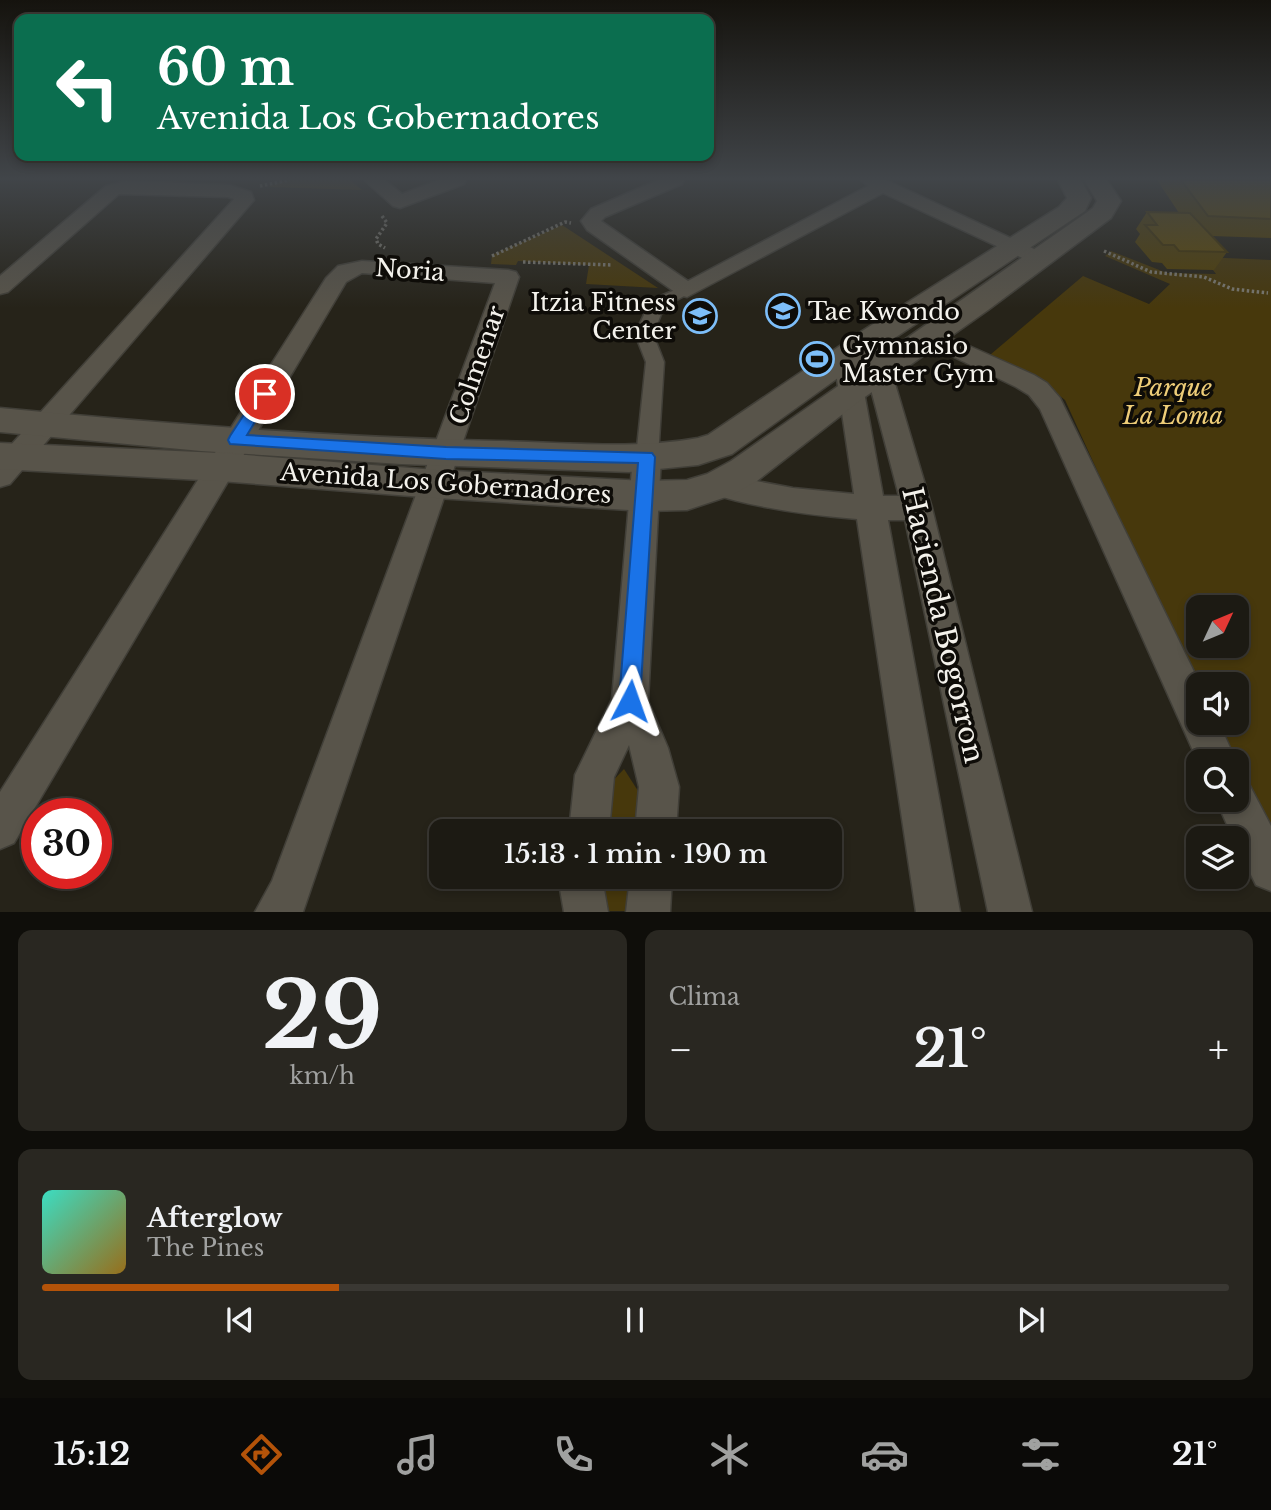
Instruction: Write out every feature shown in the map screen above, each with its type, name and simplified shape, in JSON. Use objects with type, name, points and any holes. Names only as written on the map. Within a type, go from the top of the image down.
[{"type":"street","points":[[0,287],[73,223]]},
{"type":"street","points":[[5,463],[44,425],[224,223]]},
{"type":"street","points":[[593,223],[594,226],[687,290]]},
{"type":"street","points":[[590,819],[594,775],[630,701],[655,362],[644,334],[657,304],[806,223]]},
{"type":"street","points":[[961,223],[1026,253]]},
{"type":"street","name":"Avenida Los Gobernadores","points":[[0,420],[228,453],[441,469],[645,496],[687,495],[719,485],[744,471],[861,365],[931,337],[1058,223]]},
{"type":"street","name":"Avenida Los Gobernadores","points":[[441,469],[701,452],[861,365],[1026,253],[1081,223]]},
{"type":"street","name":"Noria","points":[[228,453],[337,278],[346,271],[362,267],[508,277]]},
{"type":"street","name":"Colmenar","points":[[285,906],[508,277]]},
{"type":"street","points":[[931,337],[1025,381],[1038,389],[1051,405],[1211,749]]},
{"type":"street","name":"Hacienda Bogorron","points":[[861,365],[917,508],[1010,912]]},
{"type":"street","name":"Hacienda Bogorron","points":[[861,365],[870,508],[938,912]]},
{"type":"street","points":[[0,829],[228,453]]},
{"type":"street","name":"Avenida Los Gobernadores","points":[[5,463],[228,453]]},
{"type":"street","points":[[719,485],[788,500],[870,508],[917,508]]},
{"type":"street","points":[[630,701],[649,748],[659,787],[656,819]]},
{"type":"street","points":[[1242,812],[1271,870]]},
{"type":"street","points":[[583,889],[586,912]]},
{"type":"street","points":[[648,912],[650,889]]},
{"type":"path","points":[[387,223],[376,239],[384,248],[397,250]]},
{"type":"path","points":[[486,260],[564,223]]},
{"type":"path","points":[[569,223],[594,226]]},
{"type":"path","points":[[1104,251],[1151,272],[1204,277],[1232,289],[1268,293]]},
{"type":"path","points":[[508,277],[514,261],[652,266]]},
{"type":"green space","points":[[562,225],[658,288],[586,284],[589,265],[518,261],[516,265],[491,264],[492,255]]},
{"type":"green space","name":"Parque La Loma","points":[[1111,251],[1167,273],[1216,274],[1203,257],[1271,260],[1271,854],[1249,806],[1249,749],[1224,749],[1217,735],[1249,735],[1249,672],[1189,672],[1065,400],[1038,379],[984,360],[1083,276],[1149,304],[1170,284],[1105,256]]},
{"type":"green space","points":[[624,769],[640,794],[638,819],[603,819],[607,787]]},
{"type":"green space","points":[[593,889],[632,889],[630,908],[627,911],[599,911],[592,895]]},
{"type":"building","points":[[1155,223],[1199,223],[1227,252],[1179,251],[1174,245],[1163,245],[1145,225],[1157,225]]},
{"type":"place","name":"Tae Kwondo","points":[[783,311]]},
{"type":"place","name":"Itzia Fitness Center","points":[[700,316]]},
{"type":"place","name":"Gymnasio Master Gym","points":[[817,359]]},
{"type":"route","points":[[265,394],[236,440],[446,453],[647,457],[630,701]]}]
